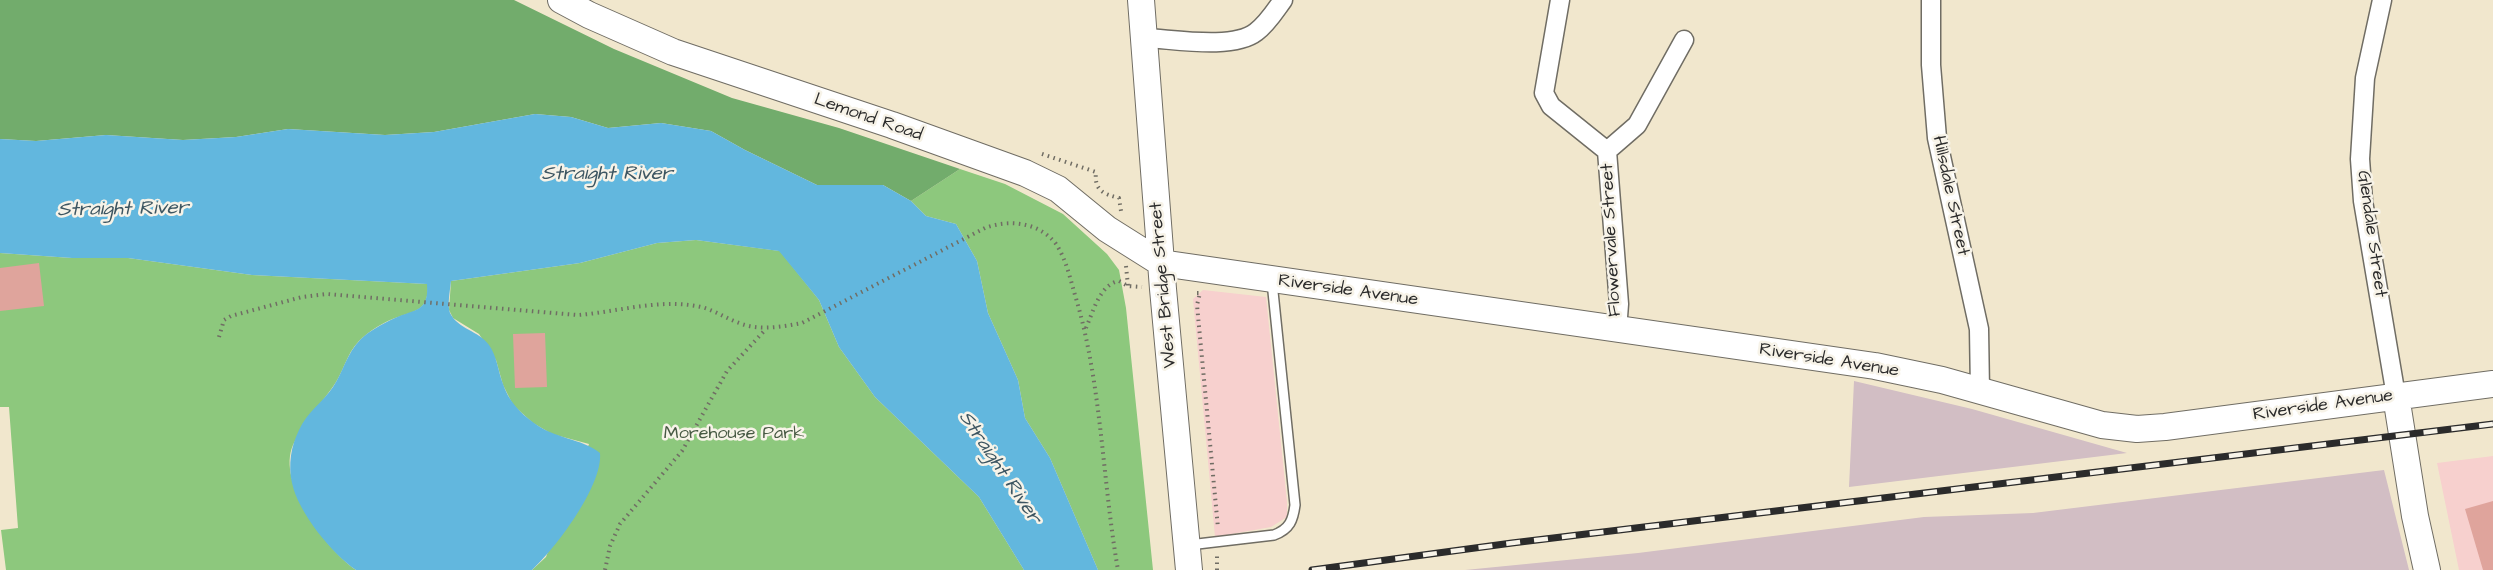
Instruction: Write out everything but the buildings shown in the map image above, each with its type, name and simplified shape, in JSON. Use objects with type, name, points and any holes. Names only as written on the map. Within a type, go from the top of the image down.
[{"type":"street","name":"Lemond Road","points":[[561,0],[589,15],[673,52],[892,125],[1025,173],[1058,189],[1107,229],[1161,263]]},
{"type":"street","name":"West Bridge Street","points":[[1141,0],[1161,263],[1188,558]]},
{"type":"street","points":[[1145,38],[1225,42],[1240,39],[1254,34],[1283,0]]},
{"type":"street","name":"Flowervale Street","points":[[1560,0],[1544,93],[1551,106],[1607,152],[1619,304],[1617,330]]},
{"type":"street","name":"Hillsdale Street","points":[[1931,0],[1934,119],[1979,329],[1980,390]]},
{"type":"street","name":"Glendale Street","points":[[2382,0],[2365,78],[2360,159],[2364,201],[2396,396]]},
{"type":"street","points":[[1607,152],[1637,124],[1684,40]]},
{"type":"street","name":"Riverside Avenue","points":[[1161,263],[1875,366],[1980,390],[2102,425],[2137,429],[2493,384]]},
{"type":"street","points":[[2396,396],[2415,516],[2427,570]]},
{"type":"lane","points":[[1188,558],[1218,542],[1274,535],[1284,531],[1290,525],[1293,516],[1295,505],[1272,280]]},
{"type":"path","points":[[219,337],[224,320],[231,316],[302,297],[327,294],[578,315],[657,304],[680,304],[698,306],[741,324],[767,328],[802,323],[985,228],[1010,222],[1021,224],[1046,234],[1055,243],[1064,258],[1086,329],[1118,570]]},
{"type":"path","points":[[1086,329],[1104,289],[1111,282],[1119,281],[1128,286]]},
{"type":"path","points":[[1200,293],[1197,305],[1218,520],[1217,570]]},
{"type":"path","points":[[606,570],[610,546],[620,524],[682,451],[727,371],[767,328]]},
{"type":"shaded area","points":[[1203,290],[1266,297],[1287,502],[1287,517],[1271,527],[1215,537],[1193,299]]},
{"type":"shaded area","points":[[1854,381],[1972,409],[2127,453],[1849,487]]},
{"type":"shaded area","points":[[2493,456],[2493,570],[2459,570],[2437,463]]},
{"type":"shaded area","points":[[2384,470],[2409,570],[1465,570],[1638,553],[1924,517],[2033,513]]},
{"type":"green space","points":[[0,0],[514,0],[614,49],[732,98],[839,128],[960,169],[911,201],[883,185],[817,185],[711,131],[661,123],[608,128],[571,117],[535,114],[434,132],[385,135],[288,129],[236,137],[183,140],[106,135],[36,141],[0,139]]},
{"type":"green space","points":[[960,169],[1005,184],[1063,214],[1107,254],[1119,270],[1126,308],[1153,570],[1098,570],[1050,458],[1025,418],[1018,380],[988,313],[977,261],[956,224],[926,216],[911,201]]},
{"type":"green space","name":"Morehouse Park","points":[[696,240],[780,251],[819,300],[839,347],[875,397],[979,497],[1024,570],[532,570],[546,557],[589,444],[552,434],[533,423],[513,405],[503,385],[496,360],[479,334],[453,318],[449,310],[451,281],[580,263],[657,243]]},
{"type":"green space","points":[[0,253],[72,258],[128,258],[252,275],[428,284],[426,299],[421,307],[377,327],[355,346],[336,382],[293,445],[290,460],[292,478],[307,514],[332,547],[356,570],[6,570],[1,530],[18,528],[9,407],[0,407]]},
{"type":"water","name":"Straight River","points":[[535,114],[571,117],[608,128],[661,123],[711,131],[817,185],[883,185],[911,201],[926,216],[956,224],[977,261],[988,313],[1018,380],[1025,418],[1050,458],[1098,570],[1024,570],[979,497],[875,397],[839,347],[819,300],[779,251],[696,240],[657,243],[580,263],[451,281],[450,313],[458,323],[480,336],[492,349],[505,390],[515,406],[542,428],[585,444],[600,453],[599,467],[586,499],[553,548],[532,570],[356,570],[337,554],[317,531],[295,494],[290,469],[291,456],[302,424],[333,387],[360,340],[381,325],[423,305],[426,300],[427,284],[252,275],[128,258],[72,258],[0,253],[0,139],[36,141],[106,135],[183,140],[236,137],[288,129],[385,135],[434,132]]},
{"type":"railway","points":[[1312,570],[1512,543],[2493,424]]}]
